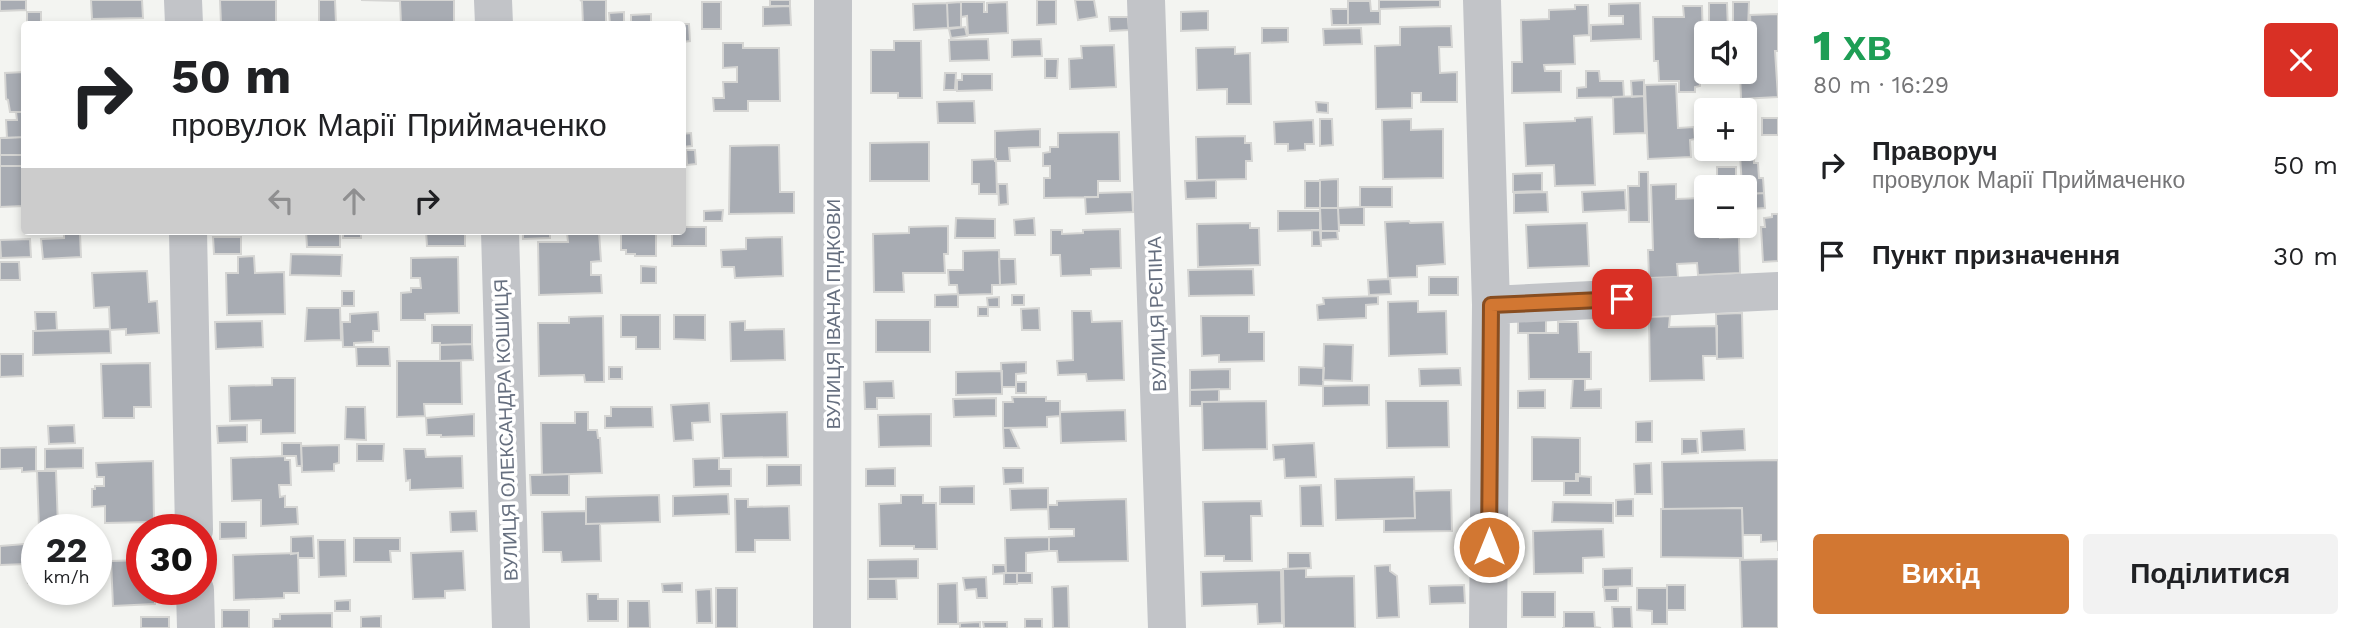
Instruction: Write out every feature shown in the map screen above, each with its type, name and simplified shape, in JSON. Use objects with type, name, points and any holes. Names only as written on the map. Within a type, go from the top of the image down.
[{"type":"street","points":[[183,0],[184,21]]},
{"type":"street","points":[[494,0],[494,21]]},
{"type":"street","name":"ВУЛИЦЯ ІВАНА ПІДКОВИ","points":[[832,628],[833,0]]},
{"type":"street","name":"ВУЛИЦЯ РЄПІНА","points":[[1146,0],[1167,628]]},
{"type":"street","points":[[1482,0],[1491,305],[1488,628]]},
{"type":"street","points":[[188,235],[194,514]]},
{"type":"street","name":"ВУЛИЦЯ ОЛЕКСАНДРА КОШИЦЯ","points":[[500,235],[512,628]]},
{"type":"street","points":[[1491,305],[1778,291]]},
{"type":"street","points":[[195,605],[196,628]]},
{"type":"building","points":[[0,0],[26,0],[26,10],[0,11]]},
{"type":"building","points":[[91,0],[142,0],[143,18],[92,19]]},
{"type":"building","points":[[220,0],[276,0],[276,21],[221,21]]},
{"type":"building","points":[[319,0],[335,0],[336,21],[319,21]]},
{"type":"building","points":[[361,0],[454,0],[454,21],[401,21],[400,1]]},
{"type":"building","points":[[580,0],[606,0],[606,21],[583,21]]},
{"type":"building","points":[[770,0],[790,0],[790,6],[770,6]]},
{"type":"building","points":[[1037,0],[1056,0],[1056,24],[1037,25]]},
{"type":"building","points":[[1075,0],[1094,0],[1097,17],[1078,20]]},
{"type":"building","points":[[1379,0],[1440,0],[1440,7],[1379,9]]},
{"type":"building","points":[[1348,1],[1370,1],[1371,11],[1380,11],[1380,24],[1348,25]]},
{"type":"building","points":[[702,2],[721,2],[721,29],[702,29]]},
{"type":"building","points":[[961,2],[984,2],[984,12],[987,12],[987,3],[1007,2],[1008,33],[968,35],[967,16],[961,17]]},
{"type":"building","points":[[961,2],[961,27],[948,28],[947,3]]},
{"type":"building","points":[[1733,2],[1749,2],[1748,21],[1733,21]]},
{"type":"building","points":[[947,3],[948,28],[914,30],[913,4]]},
{"type":"building","points":[[1640,3],[1641,39],[1591,41],[1591,25],[1623,24],[1623,16],[1609,16],[1609,4]]},
{"type":"building","points":[[1709,3],[1727,3],[1728,21],[1709,21]]},
{"type":"building","points":[[1575,5],[1588,5],[1589,35],[1574,36],[1575,64],[1544,65],[1545,71],[1561,71],[1561,92],[1512,93],[1512,62],[1522,62],[1521,20],[1549,19],[1549,10],[1575,9]]},
{"type":"building","points":[[790,6],[791,25],[763,26],[763,7]]},
{"type":"building","points":[[1683,6],[1702,6],[1702,21],[1694,21],[1694,84],[1700,84],[1695,87],[1695,92],[1679,92],[1679,81],[1659,81],[1658,61],[1654,61],[1653,17],[1684,17]]},
{"type":"building","points":[[1331,9],[1348,9],[1348,25],[1332,25]]},
{"type":"building","points":[[1208,11],[1208,30],[1181,31],[1181,12]]},
{"type":"building","points":[[27,12],[41,12],[41,21],[27,21]]},
{"type":"building","points":[[624,12],[624,21],[610,21],[609,13]]},
{"type":"building","points":[[651,14],[651,21],[631,21],[631,15]]},
{"type":"building","points":[[1778,14],[1778,51],[1775,51],[1778,97],[1741,98],[1740,84],[1757,84],[1757,21],[1750,21],[1750,15]]},
{"type":"building","points":[[1109,17],[1128,17],[1129,30],[1110,31]]},
{"type":"building","points":[[686,24],[689,24],[690,41],[686,42]]},
{"type":"building","points":[[1451,26],[1452,47],[1439,47],[1440,73],[1457,72],[1457,102],[1421,102],[1421,93],[1412,93],[1412,108],[1376,109],[1375,46],[1400,45],[1400,27]]},
{"type":"building","points":[[965,27],[967,36],[951,38],[949,29]]},
{"type":"building","points":[[1262,28],[1288,28],[1288,42],[1262,43]]},
{"type":"building","points":[[1361,28],[1362,44],[1324,45],[1323,29]]},
{"type":"building","points":[[988,39],[989,60],[950,61],[949,40]]},
{"type":"building","points":[[1041,39],[1042,56],[1012,57],[1012,40]]},
{"type":"building","points":[[894,41],[921,41],[922,98],[898,98],[898,93],[871,93],[871,50],[894,50]]},
{"type":"building","points":[[723,43],[743,43],[743,48],[779,48],[780,101],[748,101],[748,111],[714,111],[713,98],[724,98],[723,82],[737,82],[737,67],[723,68]]},
{"type":"building","points":[[1114,45],[1116,87],[1070,89],[1069,59],[1082,58],[1081,46]]},
{"type":"building","points":[[1235,47],[1235,54],[1250,53],[1251,104],[1227,104],[1227,89],[1197,90],[1196,48]]},
{"type":"building","points":[[1045,59],[1058,59],[1057,78],[1045,78]]},
{"type":"building","points":[[1586,71],[1599,71],[1600,81],[1623,81],[1624,97],[1577,98],[1577,88],[1586,87]]},
{"type":"building","points":[[21,72],[21,112],[10,112],[6,99],[5,73]]},
{"type":"building","points":[[945,73],[956,73],[955,90],[944,90]]},
{"type":"building","points":[[962,74],[992,74],[992,90],[957,91],[957,80],[962,80]]},
{"type":"building","points":[[1644,80],[1644,96],[1632,97],[1631,81]]},
{"type":"building","points":[[1676,84],[1678,128],[1694,127],[1694,139],[1690,140],[1691,157],[1648,159],[1645,85]]},
{"type":"building","points":[[1644,96],[1645,133],[1614,134],[1613,97]]},
{"type":"building","points":[[974,101],[975,123],[938,123],[937,102]]},
{"type":"building","points":[[1316,102],[1328,103],[1328,113],[1317,112]]},
{"type":"building","points":[[16,112],[21,112],[21,137],[7,138],[6,120],[17,120]]},
{"type":"building","points":[[1592,117],[1595,185],[1555,186],[1554,165],[1526,166],[1524,123],[1575,121],[1575,118]]},
{"type":"building","points":[[1762,118],[1778,118],[1778,135],[1762,135]]},
{"type":"building","points":[[1320,119],[1332,119],[1333,145],[1320,146]]},
{"type":"building","points":[[1411,119],[1411,130],[1443,129],[1443,178],[1383,179],[1382,120]]},
{"type":"building","points":[[1313,120],[1314,144],[1305,144],[1305,150],[1288,151],[1288,144],[1275,144],[1274,122]]},
{"type":"building","points":[[1040,129],[1040,147],[1009,148],[1010,161],[995,161],[995,131]]},
{"type":"building","points":[[1119,132],[1120,181],[1098,181],[1098,197],[1044,198],[1044,178],[1050,178],[1050,166],[1043,166],[1043,153],[1050,152],[1050,147],[1058,147],[1058,133]]},
{"type":"building","points":[[691,133],[692,146],[686,147],[686,134]]},
{"type":"building","points":[[1245,136],[1245,143],[1251,143],[1252,161],[1246,161],[1246,179],[1197,180],[1196,137]]},
{"type":"building","points":[[21,137],[21,155],[0,155],[0,138]]},
{"type":"building","points":[[929,142],[929,181],[870,181],[870,143]]},
{"type":"building","points":[[779,145],[780,192],[794,192],[794,213],[729,214],[730,146]]},
{"type":"building","points":[[686,150],[695,150],[696,164],[687,165]]},
{"type":"building","points":[[0,155],[21,155],[21,166],[0,166]]},
{"type":"building","points":[[996,159],[997,194],[979,194],[979,184],[972,184],[972,160]]},
{"type":"building","points":[[1740,161],[1758,163],[1764,193],[1757,193],[1757,175],[1741,175]]},
{"type":"building","points":[[0,166],[21,166],[21,206],[0,207]]},
{"type":"building","points":[[1717,167],[1736,167],[1736,175],[1717,175]]},
{"type":"building","points":[[1639,172],[1648,172],[1649,222],[1629,222],[1628,186],[1639,186]]},
{"type":"building","points":[[1542,173],[1542,191],[1513,192],[1513,174]]},
{"type":"building","points":[[1338,179],[1338,208],[1320,208],[1320,180]]},
{"type":"building","points":[[1216,180],[1216,198],[1186,199],[1185,181]]},
{"type":"building","points":[[1305,181],[1320,181],[1320,208],[1305,208]]},
{"type":"building","points":[[998,184],[1007,184],[1008,204],[999,205]]},
{"type":"building","points":[[1676,184],[1676,199],[1694,198],[1694,238],[1739,238],[1740,273],[1698,275],[1697,263],[1677,264],[1678,277],[1649,278],[1648,250],[1653,250],[1651,185]]},
{"type":"building","points":[[1360,187],[1392,187],[1392,207],[1360,207]]},
{"type":"building","points":[[1625,190],[1626,210],[1583,212],[1582,192]]},
{"type":"building","points":[[1132,192],[1133,212],[1086,214],[1085,197],[1098,197],[1098,193]]},
{"type":"building","points":[[1547,192],[1548,212],[1514,213],[1514,193]]},
{"type":"building","points":[[1757,193],[1764,193],[1765,208],[1757,209]]},
{"type":"building","points":[[1364,207],[1364,225],[1339,225],[1338,208]]},
{"type":"building","points":[[1320,208],[1338,208],[1339,231],[1321,231]]},
{"type":"building","points":[[723,210],[722,221],[704,221],[704,211]]},
{"type":"building","points":[[1278,211],[1320,211],[1320,230],[1278,231]]},
{"type":"building","points":[[1772,214],[1778,214],[1778,261],[1763,262],[1761,227],[1765,227],[1764,218],[1772,217]]},
{"type":"building","points":[[956,218],[995,219],[995,238],[955,238]]},
{"type":"building","points":[[1034,218],[1035,235],[1015,235],[1014,220]]},
{"type":"building","points":[[1385,222],[1443,222],[1445,264],[1417,266],[1417,277],[1388,278]]},
{"type":"building","points":[[1250,223],[1250,228],[1259,228],[1260,265],[1198,267],[1197,224]]},
{"type":"building","points":[[1587,223],[1589,266],[1528,268],[1526,225]]},
{"type":"building","points":[[948,226],[948,254],[944,254],[945,273],[903,273],[904,292],[874,292],[873,234],[909,233],[909,227]]},
{"type":"building","points":[[686,227],[706,227],[706,246],[672,246],[672,235],[686,235]]},
{"type":"building","points":[[1120,229],[1121,268],[1091,269],[1091,275],[1061,276],[1060,255],[1051,255],[1051,230],[1062,230],[1062,234],[1083,233],[1083,230]]},
{"type":"building","points":[[1312,230],[1320,230],[1321,246],[1312,246]]},
{"type":"building","points":[[1321,231],[1337,231],[1338,239],[1321,240]]},
{"type":"building","points":[[64,235],[80,235],[81,257],[43,259],[41,239],[64,238]]},
{"type":"building","points":[[306,235],[340,235],[340,247],[307,247]]},
{"type":"building","points":[[343,235],[361,235],[361,238],[343,238]]},
{"type":"building","points":[[426,235],[465,235],[465,246],[427,246]]},
{"type":"building","points":[[523,235],[550,235],[550,238],[523,239]]},
{"type":"building","points":[[567,235],[599,235],[601,261],[591,262],[591,275],[601,275],[602,293],[539,295],[538,242],[568,242]]},
{"type":"building","points":[[621,235],[656,235],[656,256],[635,256],[621,250]]},
{"type":"building","points":[[213,237],[241,237],[241,254],[214,254]]},
{"type":"building","points":[[782,237],[783,276],[735,278],[734,267],[722,267],[721,250],[746,249],[746,238]]},
{"type":"building","points":[[30,239],[31,257],[1,258],[0,240]]},
{"type":"building","points":[[999,250],[1000,285],[992,285],[992,294],[958,295],[957,285],[949,285],[948,270],[963,270],[963,251]]},
{"type":"building","points":[[291,254],[342,255],[341,276],[290,275]]},
{"type":"building","points":[[254,256],[255,273],[284,272],[285,314],[227,315],[226,273],[238,273],[238,257]]},
{"type":"building","points":[[458,257],[459,313],[425,314],[425,320],[401,320],[401,293],[411,292],[411,288],[421,288],[420,278],[411,278],[411,258]]},
{"type":"building","points":[[999,259],[1015,259],[1016,284],[1000,285]]},
{"type":"building","points":[[0,262],[19,262],[20,280],[0,280]]},
{"type":"building","points":[[641,266],[656,267],[656,283],[641,283]]},
{"type":"building","points":[[1253,269],[1254,295],[1189,296],[1188,270]]},
{"type":"building","points":[[147,271],[149,302],[157,301],[159,333],[126,335],[126,329],[110,330],[109,307],[94,308],[92,273]]},
{"type":"building","points":[[1429,277],[1458,277],[1458,295],[1429,295]]},
{"type":"building","points":[[1390,279],[1391,294],[1369,295],[1368,280]]},
{"type":"building","points":[[342,291],[354,291],[354,306],[342,306]]},
{"type":"building","points":[[958,294],[958,307],[935,307],[935,295]]},
{"type":"building","points":[[1012,295],[1024,295],[1024,305],[1012,305]]},
{"type":"building","points":[[1378,296],[1378,304],[1366,305],[1366,318],[1318,320],[1317,305],[1324,304],[1323,298]]},
{"type":"building","points":[[999,297],[999,307],[988,307],[987,298]]},
{"type":"building","points":[[1418,301],[1418,312],[1446,311],[1447,354],[1389,356],[1388,302]]},
{"type":"building","points":[[978,307],[988,307],[988,316],[978,316]]},
{"type":"building","points":[[307,308],[340,308],[341,340],[305,341]]},
{"type":"building","points":[[1039,308],[1040,330],[1022,330],[1021,309]]},
{"type":"building","points":[[1072,311],[1091,311],[1092,322],[1122,321],[1124,380],[1087,381],[1086,374],[1058,375],[1057,361],[1073,360]]},
{"type":"building","points":[[35,312],[56,312],[57,330],[36,331]]},
{"type":"building","points":[[378,312],[379,331],[373,331],[373,342],[354,343],[354,347],[343,347],[342,322],[350,322],[350,314]]},
{"type":"building","points":[[1742,313],[1743,358],[1717,359],[1716,314]]},
{"type":"building","points":[[621,315],[660,315],[660,349],[636,349],[636,337],[621,337]]},
{"type":"building","points":[[674,315],[705,315],[705,340],[674,339]]},
{"type":"building","points":[[603,316],[604,382],[585,382],[584,375],[539,376],[538,323],[569,323],[569,317]]},
{"type":"building","points":[[1201,316],[1249,316],[1249,332],[1264,332],[1264,361],[1219,362],[1219,355],[1202,356]]},
{"type":"building","points":[[1670,316],[1669,327],[1717,326],[1717,356],[1703,356],[1704,380],[1650,381],[1649,317]]},
{"type":"building","points":[[1546,317],[1546,333],[1518,333],[1518,318]]},
{"type":"building","points":[[876,320],[930,320],[930,352],[876,352]]},
{"type":"building","points":[[262,321],[263,347],[216,349],[215,322]]},
{"type":"building","points":[[745,321],[745,330],[784,329],[785,360],[731,361],[730,322]]},
{"type":"building","points":[[1558,322],[1578,322],[1579,352],[1591,352],[1591,379],[1529,379],[1528,333],[1558,333]]},
{"type":"building","points":[[432,325],[472,325],[472,344],[432,343]]},
{"type":"building","points":[[110,329],[111,353],[33,355],[33,331]]},
{"type":"building","points":[[472,344],[473,360],[440,361],[440,345]]},
{"type":"building","points":[[1324,344],[1353,345],[1352,381],[1323,380]]},
{"type":"building","points":[[356,347],[389,347],[390,366],[357,366]]},
{"type":"building","points":[[0,354],[23,354],[23,376],[0,377]]},
{"type":"building","points":[[397,361],[461,361],[462,404],[424,404],[425,416],[397,417]]},
{"type":"building","points":[[1026,362],[1026,373],[1016,374],[1016,387],[1002,387],[1001,363]]},
{"type":"building","points":[[150,363],[151,407],[134,407],[134,418],[103,418],[101,364]]},
{"type":"building","points":[[609,367],[622,367],[622,379],[609,379]]},
{"type":"building","points":[[1299,367],[1324,368],[1323,386],[1299,385]]},
{"type":"building","points":[[1460,368],[1461,385],[1420,386],[1419,369]]},
{"type":"building","points":[[1230,369],[1230,389],[1190,390],[1190,370]]},
{"type":"building","points":[[1002,371],[1002,394],[956,395],[956,372]]},
{"type":"building","points":[[272,378],[295,378],[295,433],[261,434],[261,420],[230,421],[229,386],[272,385]]},
{"type":"building","points":[[1573,379],[1585,379],[1585,390],[1601,389],[1601,408],[1571,408]]},
{"type":"building","points":[[893,381],[894,398],[877,398],[877,409],[865,409],[864,382]]},
{"type":"building","points":[[1016,382],[1026,382],[1026,393],[1016,393]]},
{"type":"building","points":[[1369,385],[1369,405],[1323,406],[1323,386]]},
{"type":"building","points":[[1219,389],[1219,402],[1202,402],[1202,406],[1190,406],[1190,390]]},
{"type":"building","points":[[1545,390],[1545,408],[1518,408],[1518,391]]},
{"type":"building","points":[[1012,397],[1046,397],[1046,401],[1060,401],[1060,416],[1047,417],[1047,427],[1003,428],[1003,402],[1013,402]]},
{"type":"building","points":[[996,398],[996,416],[954,417],[953,399]]},
{"type":"building","points":[[1266,401],[1267,449],[1203,450],[1202,402]]},
{"type":"building","points":[[1386,401],[1448,401],[1449,447],[1387,448]]},
{"type":"building","points":[[709,403],[710,422],[692,423],[693,440],[674,441],[671,405]]},
{"type":"building","points":[[346,407],[365,407],[366,440],[345,439]]},
{"type":"building","points":[[611,407],[652,407],[653,427],[605,428],[605,416],[611,416]]},
{"type":"building","points":[[1125,410],[1126,441],[1061,443],[1060,412]]},
{"type":"building","points":[[575,412],[588,412],[588,430],[597,430],[602,473],[542,475],[541,423],[575,423]]},
{"type":"building","points":[[787,412],[788,457],[723,458],[721,414]]},
{"type":"building","points":[[474,414],[474,436],[427,435],[426,418]]},
{"type":"building","points":[[931,414],[931,446],[879,447],[878,415]]},
{"type":"building","points":[[1652,421],[1652,442],[1636,442],[1636,422]]},
{"type":"building","points":[[74,425],[75,443],[49,444],[48,426]]},
{"type":"building","points":[[247,425],[247,442],[218,443],[217,426]]},
{"type":"building","points":[[1003,428],[1010,428],[1019,448],[1004,448]]},
{"type":"building","points":[[1744,429],[1745,450],[1702,452],[1701,431]]},
{"type":"building","points":[[1532,437],[1580,438],[1580,474],[1576,474],[1576,481],[1532,481]]},
{"type":"building","points":[[1682,439],[1697,439],[1698,453],[1682,454]]},
{"type":"building","points":[[282,443],[301,443],[302,466],[297,466],[296,456],[282,456]]},
{"type":"building","points":[[1314,443],[1316,477],[1285,478],[1284,459],[1274,460],[1273,445]]},
{"type":"building","points":[[357,444],[384,444],[383,461],[357,461]]},
{"type":"building","points":[[339,445],[339,463],[334,464],[334,471],[302,472],[301,446]]},
{"type":"building","points":[[36,447],[36,471],[22,472],[22,468],[0,469],[0,448]]},
{"type":"building","points":[[83,448],[83,468],[45,469],[45,449]]},
{"type":"building","points":[[404,449],[425,449],[426,457],[462,456],[463,488],[410,490],[410,480],[406,481]]},
{"type":"building","points":[[285,456],[285,460],[290,460],[291,485],[279,485],[280,497],[285,496],[285,507],[297,507],[298,524],[261,526],[261,500],[232,501],[231,458]]},
{"type":"building","points":[[719,458],[719,469],[731,469],[731,486],[694,487],[693,459]]},
{"type":"building","points":[[1778,460],[1778,541],[1761,542],[1761,535],[1743,535],[1742,508],[1663,509],[1662,462]]},
{"type":"building","points":[[153,461],[154,514],[126,514],[126,523],[112,523],[112,514],[105,514],[105,506],[92,507],[92,489],[95,489],[95,486],[104,486],[104,477],[97,477],[96,463]]},
{"type":"building","points":[[1651,463],[1652,494],[1635,494],[1634,464]]},
{"type":"building","points":[[767,465],[801,465],[801,485],[767,486]]},
{"type":"building","points":[[895,468],[895,486],[866,486],[866,469]]},
{"type":"building","points":[[1003,468],[1023,468],[1023,483],[1004,484]]},
{"type":"building","points":[[37,471],[56,471],[58,514],[39,514]]},
{"type":"building","points":[[569,474],[569,495],[531,495],[530,475]]},
{"type":"building","points":[[1578,476],[1591,477],[1591,495],[1564,495],[1564,481],[1578,481]]},
{"type":"building","points":[[1414,477],[1415,518],[1336,520],[1335,479]]},
{"type":"building","points":[[1321,485],[1323,526],[1301,526],[1300,486]]},
{"type":"building","points":[[974,486],[974,504],[940,504],[940,487]]},
{"type":"building","points":[[1048,488],[1048,509],[1011,510],[1010,489]]},
{"type":"building","points":[[1451,490],[1452,531],[1384,532],[1384,519],[1415,518],[1414,491]]},
{"type":"building","points":[[728,494],[729,514],[673,516],[673,496]]},
{"type":"building","points":[[659,495],[660,522],[586,524],[586,497]]},
{"type":"building","points":[[901,495],[923,495],[923,503],[936,503],[937,549],[880,546],[879,504],[901,503]]},
{"type":"building","points":[[735,499],[748,499],[748,507],[789,506],[790,540],[755,540],[755,552],[736,552]]},
{"type":"building","points":[[1126,499],[1128,561],[1058,562],[1057,551],[1049,551],[1049,537],[1074,536],[1074,529],[1049,529],[1048,505],[1057,505],[1057,501]]},
{"type":"building","points":[[1633,499],[1633,516],[1616,516],[1616,500]]},
{"type":"building","points":[[1261,501],[1262,516],[1251,516],[1252,561],[1224,561],[1224,556],[1205,556],[1203,502]]},
{"type":"building","points":[[1553,502],[1613,503],[1613,523],[1552,522]]},
{"type":"building","points":[[1742,508],[1743,558],[1661,557],[1661,509]]},
{"type":"building","points":[[476,511],[477,531],[451,532],[450,512]]},
{"type":"building","points":[[586,511],[586,524],[600,524],[601,561],[562,562],[561,552],[543,552],[542,512]]},
{"type":"building","points":[[220,522],[246,522],[246,538],[220,539]]},
{"type":"building","points":[[1603,529],[1604,557],[1583,558],[1583,573],[1534,574],[1533,531]]},
{"type":"building","points":[[313,536],[314,558],[298,558],[298,553],[291,554],[291,537]]},
{"type":"building","points":[[1049,537],[1049,551],[1026,553],[1026,573],[1006,573],[1005,538]]},
{"type":"building","points":[[354,538],[400,538],[400,551],[390,551],[391,562],[354,562]]},
{"type":"building","points":[[318,540],[345,540],[346,576],[319,577]]},
{"type":"building","points":[[21,544],[21,564],[0,565],[0,546]]},
{"type":"building","points":[[463,551],[465,590],[445,591],[445,598],[413,599],[411,553]]},
{"type":"building","points":[[298,553],[299,593],[284,593],[284,598],[234,600],[233,555]]},
{"type":"building","points":[[1288,553],[1310,553],[1311,568],[1288,569]]},
{"type":"building","points":[[918,559],[918,578],[868,579],[868,560]]},
{"type":"building","points":[[1778,559],[1778,628],[1742,628],[1740,560]]},
{"type":"building","points":[[112,561],[126,561],[126,605],[134,605],[113,606]]},
{"type":"building","points":[[993,565],[1005,565],[1006,573],[993,574]]},
{"type":"building","points":[[1390,565],[1390,571],[1397,576],[1399,617],[1377,618],[1375,566]]},
{"type":"building","points":[[1306,568],[1306,577],[1354,576],[1355,628],[1284,628],[1283,569]]},
{"type":"building","points":[[1632,568],[1632,586],[1603,587],[1603,569]]},
{"type":"building","points":[[1281,570],[1282,623],[1258,624],[1257,604],[1202,606],[1201,572]]},
{"type":"building","points":[[1004,573],[1017,573],[1017,584],[1004,584]]},
{"type":"building","points":[[1017,573],[1032,573],[1032,583],[1017,583]]},
{"type":"building","points":[[986,577],[987,598],[977,598],[976,589],[965,590],[963,578]]},
{"type":"building","points":[[868,579],[896,579],[897,599],[868,599]]},
{"type":"building","points":[[682,583],[682,592],[663,592],[662,584]]},
{"type":"building","points":[[957,583],[958,624],[938,624],[938,584]]},
{"type":"building","points":[[1464,585],[1465,603],[1430,604],[1429,586]]},
{"type":"building","points":[[1667,585],[1685,585],[1685,610],[1667,610]]},
{"type":"building","points":[[1068,586],[1069,628],[1053,628],[1052,587]]},
{"type":"building","points":[[716,588],[737,588],[737,628],[716,628]]},
{"type":"building","points":[[1604,588],[1618,588],[1618,601],[1605,601]]},
{"type":"building","points":[[1637,588],[1667,588],[1667,624],[1652,624],[1652,611],[1637,610]]},
{"type":"building","points":[[711,589],[712,623],[697,623],[696,590]]},
{"type":"building","points":[[1522,592],[1555,592],[1555,617],[1522,617]]},
{"type":"building","points":[[587,594],[598,594],[598,599],[618,599],[618,621],[588,621]]},
{"type":"building","points":[[350,600],[350,611],[335,611],[335,601]]},
{"type":"building","points":[[628,601],[649,601],[650,628],[628,628]]},
{"type":"building","points":[[1612,607],[1631,607],[1632,628],[1613,628]]},
{"type":"building","points":[[222,610],[249,610],[249,628],[222,628]]},
{"type":"building","points":[[1564,612],[1594,612],[1595,627],[1601,628],[1564,628]]},
{"type":"building","points":[[332,613],[332,628],[273,628],[273,619],[280,619],[280,614]]},
{"type":"building","points":[[381,616],[381,628],[361,628],[361,617]]},
{"type":"building","points":[[141,617],[169,617],[169,628],[141,628]]},
{"type":"building","points":[[1025,619],[1042,619],[1042,628],[1025,628]]},
{"type":"building","points":[[980,622],[980,628],[960,628],[960,623]]},
{"type":"building","points":[[983,622],[1007,622],[1007,628],[984,628]]},
{"type":"route","points":[[1489,547],[1491,305],[1622,299]]}]
